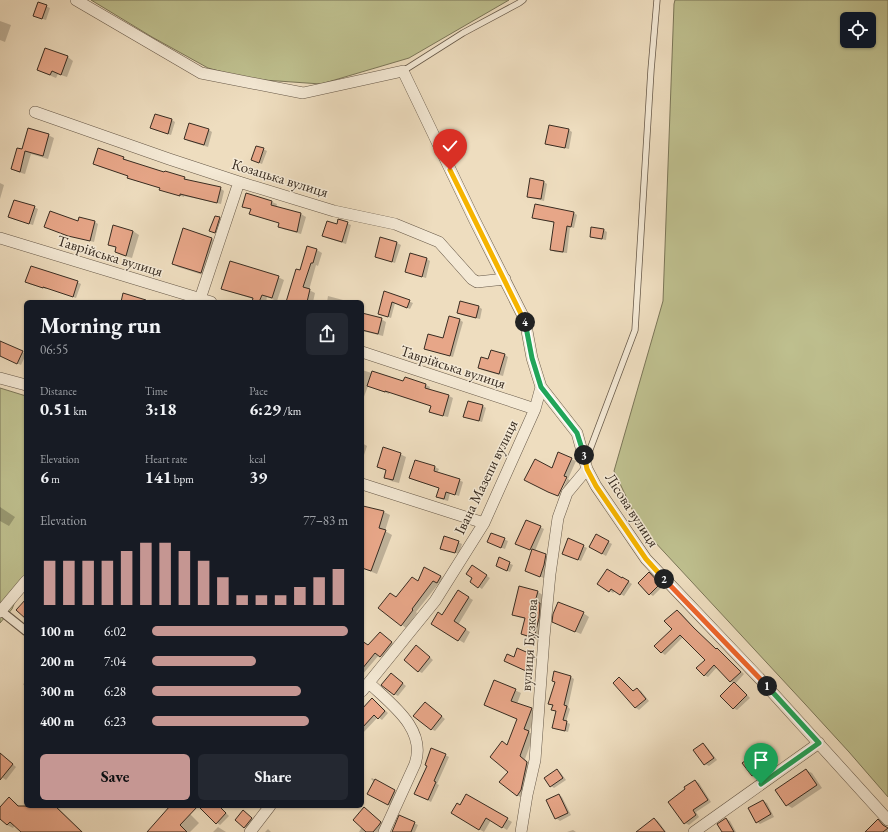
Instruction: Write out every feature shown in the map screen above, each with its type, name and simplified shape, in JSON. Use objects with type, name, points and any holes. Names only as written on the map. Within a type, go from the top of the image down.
[{"type":"street","points":[[76,0],[201,73],[303,93],[403,71]]},
{"type":"street","name":"Лісова вулиця","points":[[403,71],[474,219],[525,320],[532,358],[541,387],[577,433],[586,465],[596,486],[646,559],[762,681],[888,820]]},
{"type":"street","name":"Козацька вулиця","points":[[35,112],[239,182],[334,211],[395,224],[439,242],[472,279],[477,282],[505,279]]},
{"type":"street","points":[[199,300],[239,182]]},
{"type":"street","name":"Таврійська вулиця","points":[[0,238],[199,300]]},
{"type":"street","name":"Таврійська вулиця","points":[[364,353],[535,409]]},
{"type":"street","points":[[0,378],[24,384]]},
{"type":"street","name":"Івана Мазепи вулиця","points":[[365,687],[435,601],[484,523],[535,409],[541,387]]},
{"type":"street","name":"вулиця Бузкова","points":[[521,832],[535,760],[544,629],[558,518],[567,493],[586,465]]},
{"type":"street","points":[[364,485],[484,523]]},
{"type":"street","points":[[24,583],[0,612],[24,630]]},
{"type":"street","points":[[365,687],[404,716],[414,732],[417,743],[418,757],[384,832]]},
{"type":"street","points":[[694,832],[819,743]]},
{"type":"street","points":[[250,832],[268,808]]},
{"type":"lane","points":[[403,71],[463,33],[523,0]]},
{"type":"lane","points":[[586,465],[635,330],[651,70],[657,0]]},
{"type":"green space","points":[[91,0],[509,0],[409,58],[321,84],[249,79],[208,68],[152,37]]},
{"type":"green space","points":[[675,0],[888,0],[888,797],[849,752],[640,526],[614,471],[663,301]]},
{"type":"green space","points":[[0,388],[24,395],[24,579],[12,609],[0,623]]},
{"type":"building","points":[[38,2],[47,5],[42,19],[33,16]]},
{"type":"building","points":[[45,48],[68,56],[61,75],[52,71],[50,75],[37,70]]},
{"type":"building","points":[[155,114],[172,119],[168,134],[150,128]]},
{"type":"building","points":[[189,123],[209,129],[204,145],[184,139]]},
{"type":"building","points":[[549,125],[569,129],[565,148],[545,144]]},
{"type":"building","points":[[28,128],[49,134],[43,156],[25,151],[20,172],[11,169],[17,148],[22,149]]},
{"type":"building","points":[[256,146],[264,148],[259,163],[251,160]]},
{"type":"building","points":[[98,148],[124,157],[123,159],[185,177],[184,179],[221,187],[217,203],[180,194],[180,196],[159,190],[160,188],[127,178],[128,176],[93,164]]},
{"type":"building","points":[[530,178],[544,181],[541,199],[527,197]]},
{"type":"building","points":[[246,193],[272,201],[271,205],[301,213],[297,232],[278,227],[279,223],[249,214],[251,209],[242,207]]},
{"type":"building","points":[[14,200],[35,206],[29,224],[8,217]]},
{"type":"building","points":[[535,204],[574,212],[571,227],[567,226],[563,252],[550,250],[554,222],[532,218]]},
{"type":"building","points":[[50,211],[78,221],[79,217],[95,221],[90,241],[68,236],[44,227]]},
{"type":"building","points":[[215,216],[220,217],[215,233],[209,231]]},
{"type":"building","points":[[338,219],[348,222],[342,242],[322,236],[327,221],[337,224]]},
{"type":"building","points":[[113,225],[133,231],[126,256],[115,252],[116,247],[108,245]]},
{"type":"building","points":[[591,227],[604,229],[602,239],[590,237]]},
{"type":"building","points":[[183,228],[212,238],[201,273],[172,264]]},
{"type":"building","points":[[380,237],[397,242],[392,262],[375,257]]},
{"type":"building","points":[[307,246],[317,249],[303,287],[310,289],[307,300],[287,300],[296,269],[300,270]]},
{"type":"building","points":[[410,253],[427,258],[422,277],[405,272]]},
{"type":"building","points":[[230,261],[279,276],[272,298],[262,295],[260,300],[252,300],[253,298],[221,289]]},
{"type":"building","points":[[31,266],[78,281],[73,297],[25,282]]},
{"type":"building","points":[[384,291],[410,300],[407,308],[392,302],[388,317],[378,314]]},
{"type":"building","points":[[123,293],[146,300],[121,300]]},
{"type":"building","points":[[460,301],[479,306],[476,318],[457,313]]},
{"type":"building","points":[[364,314],[382,318],[378,334],[364,330]]},
{"type":"building","points":[[449,316],[460,319],[450,356],[424,349],[428,334],[443,338]]},
{"type":"building","points":[[0,341],[23,351],[17,364],[0,356]]},
{"type":"building","points":[[491,350],[505,354],[499,374],[478,368],[481,357],[488,359]]},
{"type":"building","points":[[372,371],[403,381],[405,377],[426,384],[425,388],[449,395],[443,416],[429,412],[431,406],[367,386]]},
{"type":"building","points":[[468,401],[483,405],[479,421],[463,417]]},
{"type":"building","points":[[383,447],[401,453],[393,480],[384,478],[386,470],[377,467]]},
{"type":"building","points":[[558,452],[572,458],[564,476],[567,477],[558,496],[524,480],[535,459],[552,468]]},
{"type":"building","points":[[415,460],[435,466],[434,471],[460,479],[455,495],[446,492],[444,499],[436,497],[439,488],[409,478]]},
{"type":"building","points":[[364,506],[384,511],[379,528],[386,530],[371,571],[364,569]]},
{"type":"building","points":[[526,520],[541,526],[530,550],[515,544]]},
{"type":"building","points":[[491,533],[505,538],[501,548],[487,542]]},
{"type":"building","points":[[596,534],[609,541],[602,554],[589,547]]},
{"type":"building","points":[[444,536],[459,541],[455,553],[440,549]]},
{"type":"building","points":[[568,538],[584,545],[578,560],[562,554]]},
{"type":"building","points":[[532,549],[546,554],[540,577],[525,571]]},
{"type":"building","points":[[499,557],[510,562],[507,571],[496,566]]},
{"type":"building","points":[[472,565],[487,575],[478,588],[470,582],[472,578],[466,574]]},
{"type":"building","points":[[424,567],[441,576],[437,583],[433,581],[401,626],[378,608],[390,593],[396,597],[412,577],[418,581]]},
{"type":"building","points":[[607,569],[629,581],[620,595],[611,589],[609,592],[597,584]]},
{"type":"building","points":[[649,572],[660,584],[649,595],[638,583]]},
{"type":"building","points":[[519,586],[538,591],[535,602],[540,603],[539,618],[534,638],[521,634],[525,618],[512,615]]},
{"type":"building","points":[[458,590],[469,597],[454,621],[466,629],[458,641],[431,624],[438,612],[442,615]]},
{"type":"building","points":[[24,601],[24,617],[16,610]]},
{"type":"building","points":[[558,602],[584,612],[575,632],[552,622],[553,614]]},
{"type":"building","points":[[677,610],[741,672],[730,682],[714,665],[704,676],[696,668],[705,660],[680,635],[661,653],[654,646],[672,629],[664,621]]},
{"type":"building","points":[[380,632],[392,642],[380,657],[375,653],[364,667],[364,642],[368,645]]},
{"type":"building","points":[[416,645],[430,657],[418,672],[404,660]]},
{"type":"building","points":[[517,648],[533,655],[526,671],[504,661],[507,654],[514,657]]},
{"type":"building","points":[[554,671],[571,676],[564,705],[567,706],[563,720],[567,721],[565,731],[552,728],[556,711],[551,710],[553,705],[548,704],[555,682],[552,681]]},
{"type":"building","points":[[391,673],[403,683],[394,695],[381,685]]},
{"type":"building","points":[[619,677],[633,691],[637,688],[646,699],[635,708],[613,683]]},
{"type":"building","points":[[494,680],[516,689],[511,701],[532,708],[524,729],[529,731],[520,756],[527,762],[521,790],[517,796],[499,782],[508,772],[490,757],[502,741],[507,745],[517,719],[484,705]]},
{"type":"building","points":[[734,682],[747,695],[733,709],[720,696]]},
{"type":"building","points":[[372,698],[385,711],[378,719],[374,715],[364,726],[364,707]]},
{"type":"building","points":[[425,702],[442,716],[431,730],[413,716]]},
{"type":"building","points":[[703,743],[714,758],[704,765],[693,750]]},
{"type":"building","points":[[431,748],[446,754],[434,781],[436,782],[428,800],[414,794],[427,766],[425,765]]},
{"type":"building","points":[[0,753],[13,764],[0,780]]},
{"type":"building","points":[[755,754],[765,767],[752,776],[742,763]]},
{"type":"building","points":[[557,769],[563,778],[550,787],[544,778]]},
{"type":"building","points":[[806,769],[817,785],[786,806],[775,790]]},
{"type":"building","points":[[375,779],[395,790],[388,805],[367,794]]},
{"type":"building","points":[[695,780],[708,800],[693,810],[696,815],[684,824],[668,802],[685,789],[684,787]]},
{"type":"building","points":[[466,794],[508,818],[502,828],[486,818],[479,830],[451,813],[457,803],[460,805]]},
{"type":"building","points":[[559,794],[568,813],[555,819],[546,800]]},
{"type":"building","points":[[9,797],[18,806],[24,806],[24,808],[57,808],[82,832],[21,832],[10,822],[7,825],[0,819],[0,807]]},
{"type":"building","points":[[763,800],[771,814],[756,823],[748,808]]},
{"type":"building","points":[[364,807],[381,822],[373,832],[366,832],[353,820]]},
{"type":"building","points":[[168,808],[196,808],[180,825],[187,832],[147,832]]},
{"type":"building","points":[[200,808],[221,808],[226,813],[216,824]]},
{"type":"building","points":[[243,810],[252,818],[244,828],[235,820]]},
{"type":"building","points":[[399,815],[415,822],[411,832],[392,832]]},
{"type":"building","points":[[654,818],[665,832],[636,832]]},
{"type":"building","points":[[726,818],[734,832],[722,832],[717,824]]},
{"type":"building","points":[[878,819],[888,828],[883,832],[865,832]]},
{"type":"route","points":[[450,170],[525,320],[532,358],[541,387],[577,433],[587,469],[596,486],[646,559],[819,743],[761,784]]}]
